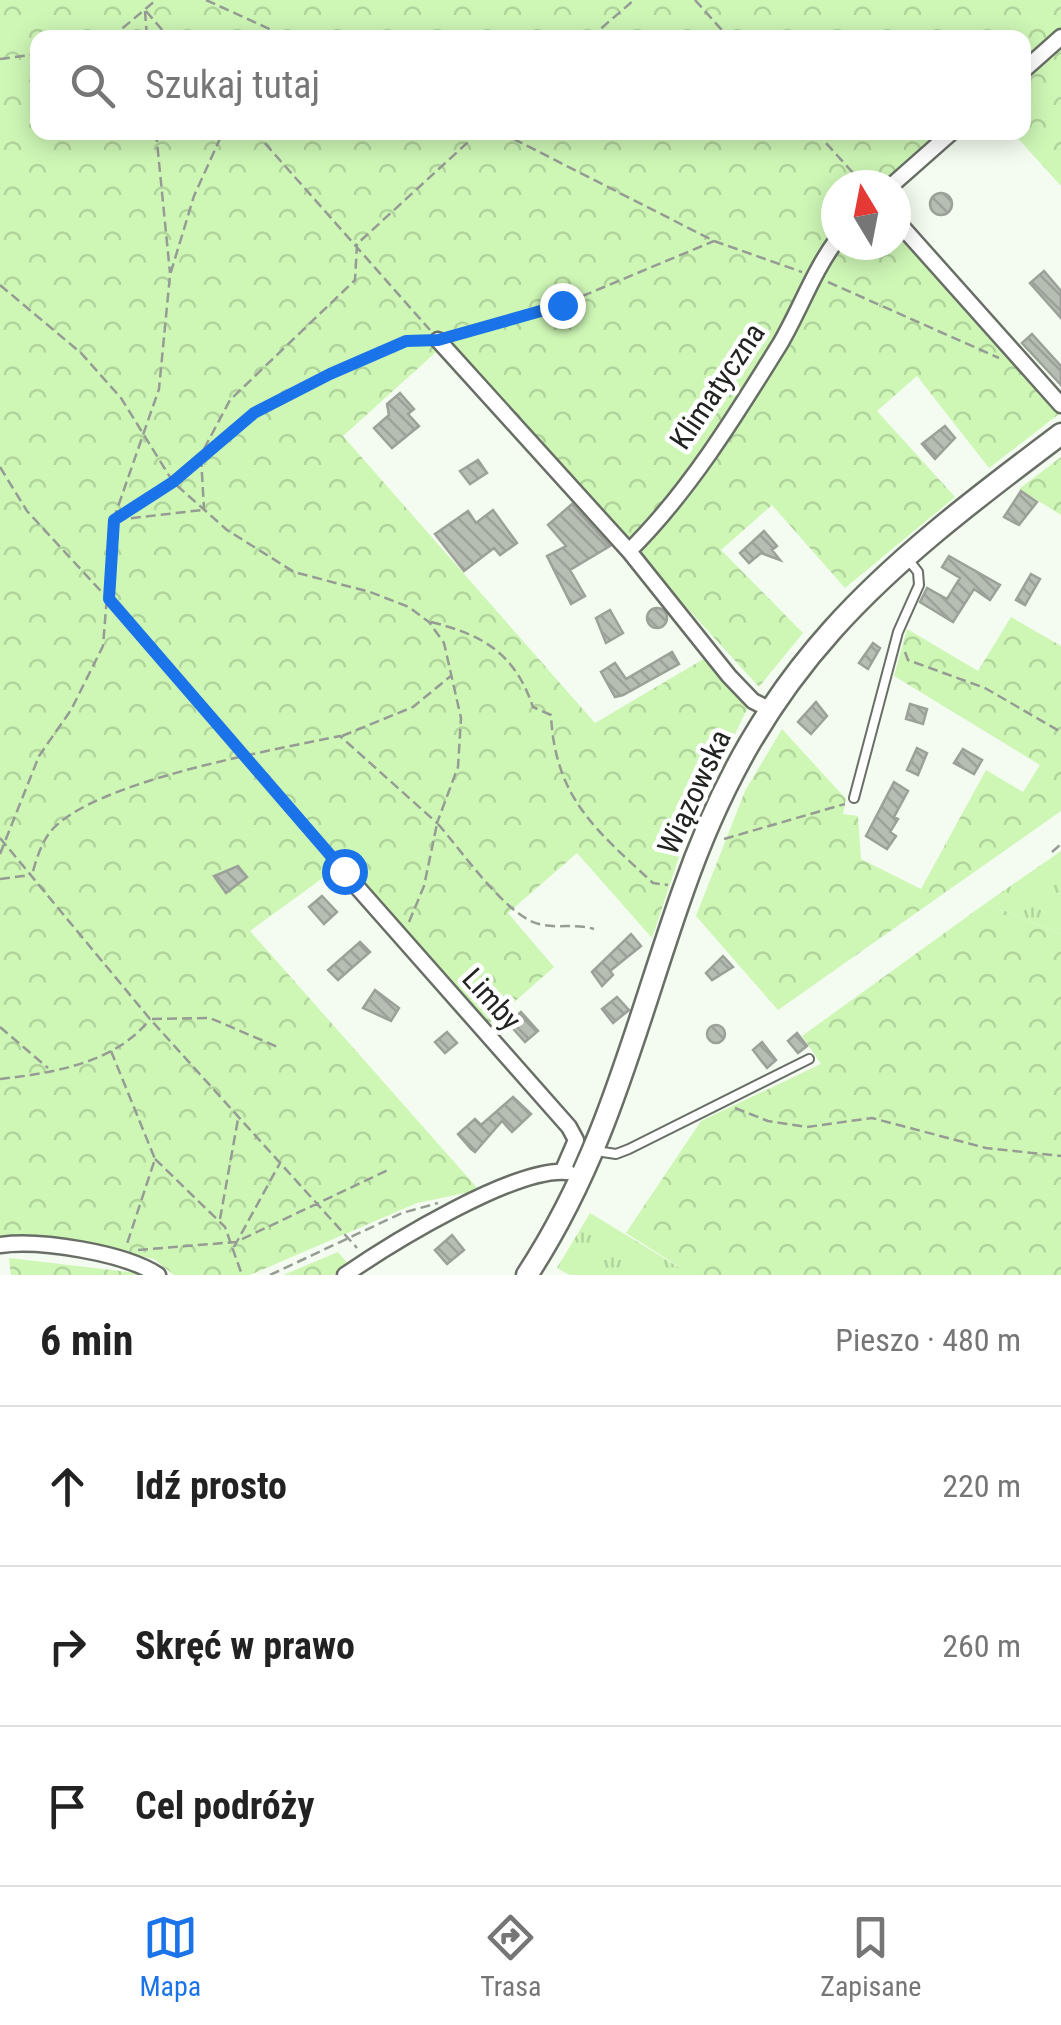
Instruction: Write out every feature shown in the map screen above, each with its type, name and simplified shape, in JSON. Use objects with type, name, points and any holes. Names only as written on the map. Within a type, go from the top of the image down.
[{"type":"main road","name":"Wiązowska","points":[[527,1275],[586,1173],[702,841],[745,748],[769,709],[822,638],[904,554],[1061,434]]},
{"type":"street","points":[[1031,64],[1061,37]]},
{"type":"street","points":[[909,170],[943,140]]},
{"type":"street","points":[[911,237],[1061,405]]},
{"type":"street","name":"Klimatyczna","points":[[629,551],[655,525],[716,438],[780,343],[825,260]]},
{"type":"street","points":[[438,340],[629,551],[730,676],[753,701],[769,709]]},
{"type":"street","name":"Limby","points":[[344,871],[569,1127],[576,1140],[563,1170]]},
{"type":"street","points":[[345,1275],[394,1240],[517,1182],[563,1170],[586,1173]]},
{"type":"street","points":[[0,1245],[32,1242],[116,1257],[141,1264],[158,1275]]},
{"type":"lane","points":[[854,798],[898,632],[920,579],[904,554]]},
{"type":"lane","points":[[595,1151],[616,1154],[629,1149],[809,1059]]},
{"type":"path","points":[[121,30],[156,0]]},
{"type":"path","points":[[206,0],[272,30]]},
{"type":"path","points":[[599,30],[634,0]]},
{"type":"path","points":[[695,0],[722,30]]},
{"type":"path","points":[[145,10],[146,30]]},
{"type":"path","points":[[145,10],[163,30]]},
{"type":"path","points":[[0,59],[30,55]]},
{"type":"path","points":[[0,854],[39,756],[71,710],[103,646],[114,520],[141,432],[159,389],[170,275],[157,140]]},
{"type":"path","points":[[170,275],[194,196],[219,140]]},
{"type":"path","points":[[262,140],[438,340]]},
{"type":"path","points":[[204,510],[201,454],[230,400],[354,280],[357,244],[470,140]]},
{"type":"path","points":[[516,140],[714,241],[816,276],[1032,372]]},
{"type":"path","points":[[823,140],[850,170]]},
{"type":"path","points":[[114,520],[173,482],[201,454],[254,413],[330,374],[406,341],[438,340],[562,305],[714,241]]},
{"type":"path","points":[[0,285],[80,352],[120,398],[173,482],[204,510],[294,572],[409,607],[430,622],[444,643],[461,718],[458,767],[437,823],[424,886],[402,938]]},
{"type":"path","points":[[0,467],[27,511],[109,599],[344,871]]},
{"type":"path","points":[[114,520],[204,510]]},
{"type":"path","points":[[430,622],[468,631],[504,653],[523,679],[533,707],[552,715],[561,770],[586,821],[653,883],[673,885]]},
{"type":"path","points":[[898,632],[908,660],[985,688],[1061,732]]},
{"type":"path","points":[[32,874],[50,832],[72,814],[146,784],[245,756],[340,736],[413,707],[453,674]]},
{"type":"path","points":[[340,736],[437,823],[520,916],[542,926],[578,924],[594,929]]},
{"type":"path","points":[[702,841],[840,807],[854,798]]},
{"type":"path","points":[[0,838],[150,1019],[368,1259]]},
{"type":"path","points":[[1052,852],[1061,844]]},
{"type":"path","points":[[0,879],[32,874]]},
{"type":"path","points":[[150,1019],[210,1018],[280,1048]]},
{"type":"path","points":[[0,1079],[72,1067],[112,1051],[135,1038],[150,1019]]},
{"type":"path","points":[[0,1027],[50,1069]]},
{"type":"path","points":[[112,1051],[155,1158],[219,1221],[234,1242]]},
{"type":"path","points":[[723,1103],[768,1121],[807,1126],[872,1118],[986,1148],[1061,1156]]},
{"type":"path","points":[[219,1221],[238,1117]]},
{"type":"path","points":[[155,1158],[125,1251],[234,1242],[388,1170]]},
{"type":"path","points":[[242,1275],[234,1242],[280,1163]]},
{"type":"path","points":[[270,1275],[434,1202],[462,1208]]},
{"type":"green space","points":[[0,0],[1061,0],[1061,30],[1031,57],[1031,30],[30,30],[30,140],[935,140],[900,170],[821,170],[821,260],[911,260],[911,251],[1059,414],[989,468],[917,376],[877,411],[955,497],[845,588],[772,505],[721,550],[803,633],[759,687],[446,343],[343,436],[595,723],[707,657],[749,705],[687,833],[652,938],[577,853],[508,913],[554,967],[488,1025],[346,861],[250,931],[479,1190],[417,1203],[250,1275],[174,1275],[154,1259],[62,1239],[11,1236],[0,1240]]},
{"type":"green space","points":[[1061,45],[1061,186],[1019,140],[1031,140],[1031,73]]},
{"type":"green space","points":[[1061,457],[1061,515],[1019,489]]},
{"type":"green space","points":[[1011,617],[1061,646],[1061,811],[778,1010],[696,916],[745,791],[782,729],[846,799],[843,814],[858,816],[861,859],[921,889],[986,770],[1023,792],[1040,765],[894,676],[907,629],[978,671]]},
{"type":"green space","points":[[1061,851],[1061,934],[986,903]]},
{"type":"green space","points":[[986,903],[1061,934],[1061,1275],[676,1275],[681,1268],[626,1233],[701,1121],[821,1064],[802,1036]]},
{"type":"green space","points":[[590,1213],[682,1269],[676,1275],[570,1275],[557,1268]]},
{"type":"green space","points":[[338,1252],[348,1264],[333,1275],[283,1275]]},
{"type":"green space","points":[[9,1258],[137,1273],[144,1275],[11,1275]]},
{"type":"building","points":[[941,193],[949,196],[949,212],[941,215],[933,212],[930,204],[933,196]]},
{"type":"building","points":[[1044,271],[1061,291],[1061,318],[1030,283]]},
{"type":"building","points":[[1032,334],[1061,366],[1061,385],[1022,343]]},
{"type":"building","points":[[400,393],[414,409],[408,414],[419,426],[392,448],[374,428],[389,415],[387,404]]},
{"type":"building","points":[[945,426],[955,438],[935,459],[922,444]]},
{"type":"building","points":[[478,460],[487,473],[470,484],[460,471]]},
{"type":"building","points":[[1021,491],[1037,502],[1019,525],[1004,517]]},
{"type":"building","points":[[572,504],[610,546],[570,570],[585,596],[571,604],[547,556],[566,546],[548,525]]},
{"type":"building","points":[[493,510],[517,543],[500,555],[494,548],[464,571],[435,534],[468,511],[476,523]]},
{"type":"building","points":[[764,531],[777,546],[772,550],[780,560],[761,553],[749,563],[740,553]]},
{"type":"building","points":[[949,556],[1000,585],[990,600],[974,589],[953,622],[920,602],[927,588],[947,599],[960,578],[942,567]]},
{"type":"building","points":[[1031,574],[1040,579],[1025,605],[1016,600]]},
{"type":"building","points":[[653,608],[661,608],[667,618],[661,628],[653,628],[647,622],[647,614]]},
{"type":"building","points":[[610,610],[623,633],[606,643],[596,618]]},
{"type":"building","points":[[873,643],[880,648],[868,669],[859,663]]},
{"type":"building","points":[[672,652],[679,664],[623,695],[615,697],[601,672],[615,663],[626,679]]},
{"type":"building","points":[[816,702],[827,716],[811,734],[798,722]]},
{"type":"building","points":[[910,704],[927,709],[923,724],[906,719]]},
{"type":"building","points":[[917,748],[927,753],[918,775],[907,770]]},
{"type":"building","points":[[963,749],[982,760],[974,774],[954,763]]},
{"type":"building","points":[[894,782],[908,791],[894,817],[898,819],[890,832],[896,836],[887,849],[866,836]]},
{"type":"building","points":[[238,866],[247,877],[226,893],[214,876]]},
{"type":"building","points":[[322,896],[337,912],[324,924],[309,907]]},
{"type":"building","points":[[631,934],[641,946],[610,971],[613,975],[602,986],[592,972]]},
{"type":"building","points":[[360,942],[370,952],[338,980],[328,970]]},
{"type":"building","points":[[723,956],[733,967],[712,980],[706,973]]},
{"type":"building","points":[[375,990],[399,1008],[391,1021],[363,1008]]},
{"type":"building","points":[[617,997],[629,1010],[613,1023],[602,1009]]},
{"type":"building","points":[[521,1012],[538,1031],[525,1042],[508,1023]]},
{"type":"building","points":[[716,1025],[725,1034],[716,1043],[707,1034]]},
{"type":"building","points":[[447,1032],[457,1043],[445,1053],[435,1042]]},
{"type":"building","points":[[797,1033],[807,1046],[798,1053],[788,1041]]},
{"type":"building","points":[[762,1042],[776,1060],[767,1068],[753,1050]]},
{"type":"building","points":[[513,1097],[531,1114],[512,1132],[502,1121],[475,1152],[458,1134],[475,1119],[481,1125]]},
{"type":"building","points":[[452,1235],[464,1250],[447,1264],[435,1250]]},
{"type":"route","points":[[344,871],[109,599],[114,520],[173,482],[201,454],[254,413],[330,374],[406,341],[438,340],[562,305]]}]
